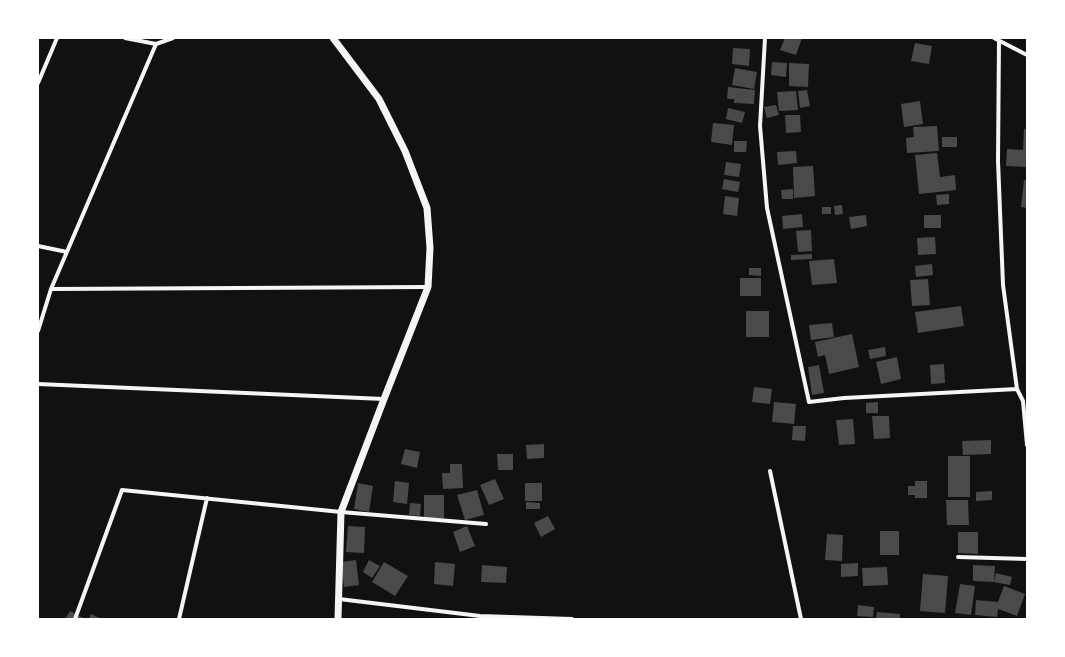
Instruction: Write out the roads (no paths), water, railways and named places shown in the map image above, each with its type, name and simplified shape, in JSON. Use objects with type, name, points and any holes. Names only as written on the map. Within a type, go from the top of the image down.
[{"type":"street","points":[[38,83],[56,38]]},
{"type":"street","points":[[125,38],[156,44],[173,38]]},
{"type":"street","points":[[333,38],[379,99],[405,151],[427,208],[430,248],[428,287],[342,512],[338,619]]},
{"type":"street","points":[[765,38],[760,126],[766,208],[809,402],[844,398],[1017,389]]},
{"type":"street","points":[[1027,55],[996,39],[998,161],[1003,285],[1017,389],[1025,400],[1027,446]]},
{"type":"street","points":[[38,331],[51,289],[156,44]]},
{"type":"street","points":[[38,246],[67,252]]},
{"type":"street","points":[[51,289],[428,287]]},
{"type":"street","points":[[38,384],[384,399]]},
{"type":"street","points":[[770,471],[801,619]]},
{"type":"street","points":[[75,619],[122,490],[342,512],[486,524]]},
{"type":"street","points":[[179,619],[208,498]]},
{"type":"street","points":[[958,557],[1027,559]]},
{"type":"street","points":[[339,599],[480,617],[572,619]]}]
